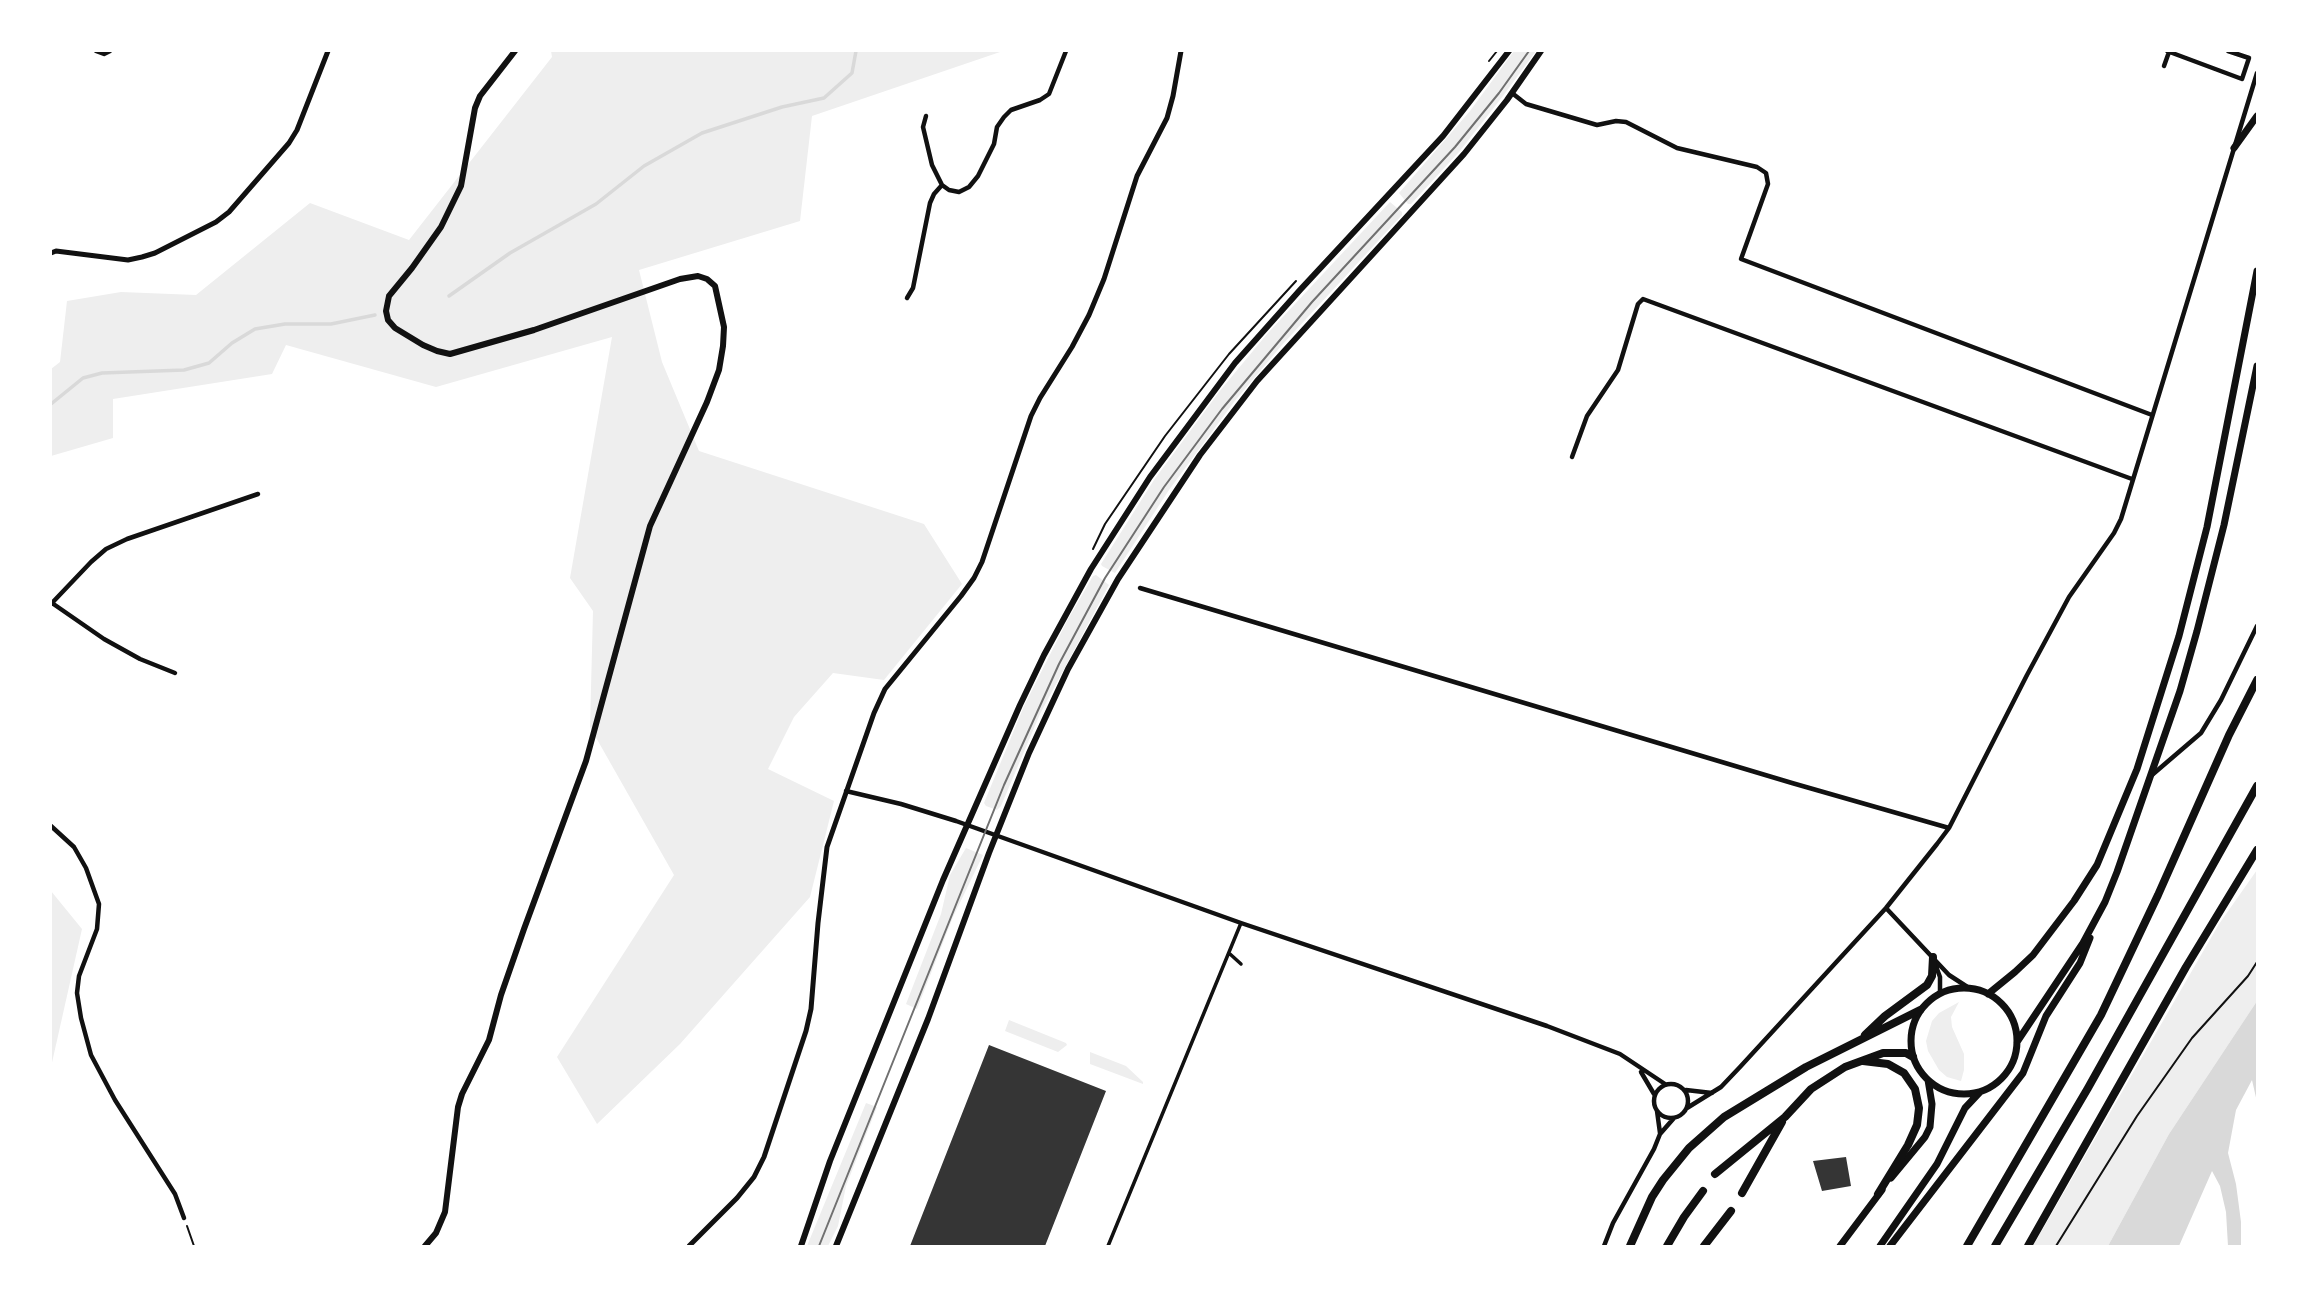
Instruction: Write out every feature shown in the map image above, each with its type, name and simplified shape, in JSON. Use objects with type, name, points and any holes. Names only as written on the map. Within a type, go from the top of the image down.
[{"type":"highway","points":[[1967,1246],[2101,1015],[2257,680]]},
{"type":"highway","points":[[1995,1246],[2088,1088],[2257,786]]},
{"type":"highway","points":[[2028,1246],[2186,967],[2257,850]]},
{"type":"highway","points":[[1857,1042],[1885,1016],[1927,985],[1933,957]]},
{"type":"highway","points":[[1630,1246],[1652,1197],[1663,1180],[1704,1133],[1759,1094],[1806,1067],[1920,1010]]},
{"type":"highway","points":[[1715,1174],[1785,1117],[1811,1089],[1860,1060],[1883,1053],[1906,1053],[1913,1057]]},
{"type":"highway","points":[[1860,1060],[1888,1065],[1904,1073],[1914,1088],[1919,1108],[1917,1125],[1908,1145],[1878,1194]]},
{"type":"highway","points":[[1742,1193],[1785,1117]]},
{"type":"highway","points":[[1667,1246],[1703,1191]]},
{"type":"highway","points":[[1704,1246],[1731,1211]]},
{"type":"main road","points":[[425,1246],[436,1233],[445,1212],[458,1107],[462,1094],[489,1040],[524,929],[586,761],[650,526],[707,402],[719,370],[723,346],[724,327],[715,286],[698,276],[680,279],[534,330],[450,354],[436,352],[423,345],[395,328],[388,320],[388,296],[441,227],[461,186],[475,108],[480,96],[515,51]]},
{"type":"main road","points":[[802,1246],[830,1161],[943,880],[1044,655],[1091,569],[1150,477],[1235,363],[1443,136],[1509,51]]},
{"type":"main road","points":[[836,1246],[928,1019],[995,835],[1029,753],[1068,669],[1118,579],[1174,493],[1257,381],[1455,164],[1542,51]]},
{"type":"main road","points":[[2234,148],[2257,116]]},
{"type":"main road","points":[[1988,994],[2033,954],[2074,901],[2097,865],[2137,769],[2179,636],[2207,527],[2257,271]]},
{"type":"main road","points":[[1890,1246],[2022,1073],[2046,1016],[2080,963],[2105,902],[2180,691],[2224,525],[2257,366]]},
{"type":"main road","points":[[2017,1041],[2071,963],[2105,902]]},
{"type":"main road","points":[[1969,988],[1988,994],[2000,1002],[2015,1027],[2017,1041],[2014,1058],[2007,1072],[1995,1084],[1981,1091],[1958,1094],[1937,1087],[1928,1080],[1913,1057],[1910,1041],[1920,1010],[1940,993],[1955,989],[1969,988]]},
{"type":"main road","points":[[1840,1246],[1925,1137],[1930,1126],[1932,1104],[1928,1080]]},
{"type":"main road","points":[[1880,1246],[1937,1164],[1965,1108],[1981,1091]]},
{"type":"street","points":[[96,51],[104,54],[110,51]]},
{"type":"street","points":[[51,253],[56,251],[128,260],[155,253],[216,222],[229,212],[289,143],[297,130],[328,51]]},
{"type":"street","points":[[926,116],[923,127],[932,165],[942,185],[948,190],[959,192],[969,187],[978,176],[993,144],[997,127],[1004,117],[1011,110],[1049,94],[1066,51]]},
{"type":"street","points":[[689,1246],[754,1177],[772,1135],[811,1009],[827,847],[874,713],[885,690],[961,596],[982,562],[1031,416],[1088,315],[1104,279],[1137,176],[1167,118],[1181,51]]},
{"type":"street","points":[[2164,66],[2169,51],[2242,79],[2249,58],[2228,51]]},
{"type":"street","points":[[1687,1108],[1713,1093],[1740,1067],[1886,908],[1949,828],[2068,597],[2114,533],[2121,519],[2257,73]]},
{"type":"street","points":[[1512,93],[1527,104],[1597,125],[1626,122],[1677,148],[1757,167],[1766,173],[1768,184],[1741,259],[2152,415]]},
{"type":"street","points":[[906,298],[913,288],[930,203],[942,185]]},
{"type":"street","points":[[1572,457],[1587,416],[1618,370],[1638,304],[1643,299],[2132,479]]},
{"type":"street","points":[[175,673],[139,659],[51,604],[106,549],[127,539],[257,494]]},
{"type":"street","points":[[1140,588],[1949,828]]},
{"type":"street","points":[[2151,776],[2201,733],[2221,700],[2257,625]]},
{"type":"street","points":[[846,790],[968,825],[1241,923],[1593,1042],[1620,1054],[1665,1084],[1676,1084],[1685,1090],[1713,1093]]},
{"type":"street","points":[[51,826],[74,847],[86,868],[99,904],[97,929],[79,976],[77,993],[92,1055],[115,1100],[175,1194],[184,1218]]},
{"type":"street","points":[[1886,908],[1950,975],[1969,988]]},
{"type":"street","points":[[1108,1246],[1241,923]]},
{"type":"street","points":[[1230,954],[1241,964]]},
{"type":"street","points":[[1933,957],[1941,977],[1940,993]]},
{"type":"street","points":[[1639,1068],[1654,1096],[1660,1134]]},
{"type":"street","points":[[1654,1096],[1665,1084]]},
{"type":"street","points":[[1604,1246],[1613,1223],[1660,1134],[1687,1108],[1689,1099],[1685,1090]]},
{"type":"street","points":[[1657,1111],[1665,1117],[1674,1118]]},
{"type":"path","points":[[2056,1246],[2137,1116],[2192,1038],[2248,976],[2257,962]]},
{"type":"path","points":[[184,1218],[194,1246]]},
{"type":"shaded area","points":[[551,51],[1003,51],[812,116],[800,221],[639,270],[662,362],[699,451],[924,524],[962,584],[884,680],[833,673],[794,717],[768,769],[834,801],[810,897],[680,1044],[597,1124],[557,1057],[674,875],[590,727],[593,611],[570,578],[612,337],[436,387],[286,345],[272,374],[113,399],[113,438],[51,456],[51,369],[60,362],[67,301],[121,292],[196,295],[310,203],[409,240],[552,57]]},
{"type":"shaded area","points":[[1514,51],[1536,51],[1459,152],[1411,204],[1408,204],[1399,193],[1470,111]]},
{"type":"shaded area","points":[[1390,202],[1402,215],[1282,345],[1234,402],[1169,490],[1115,573],[1102,566],[1154,480],[1219,392],[1267,334]]},
{"type":"shaded area","points":[[1096,575],[1109,585],[1040,714],[1001,806],[997,810],[986,806],[984,803],[1024,706],[1067,621]]},
{"type":"shaded area","points":[[966,848],[983,855],[953,917],[917,1009],[906,1004],[941,914],[950,875]]},
{"type":"shaded area","points":[[2257,870],[2257,1001],[2169,1134],[2108,1246],[2033,1246],[2219,924]]},
{"type":"shaded area","points":[[51,891],[82,929],[51,1067]]},
{"type":"shaded area","points":[[2257,1001],[2257,1102],[2252,1080],[2236,1110],[2228,1153],[2236,1184],[2241,1246],[2228,1246],[2226,1212],[2220,1186],[2212,1171],[2179,1246],[2108,1246],[2169,1134]]},
{"type":"shaded area","points":[[1959,1002],[1951,1017],[1952,1027],[1964,1054],[1961,1081],[1947,1077],[1939,1070],[1928,1051],[1926,1041],[1932,1021],[1939,1013]]},
{"type":"shaded area","points":[[1009,1020],[1067,1045],[1058,1052],[1005,1031]]},
{"type":"shaded area","points":[[1090,1052],[1126,1066],[1143,1084],[1090,1064]]},
{"type":"shaded area","points":[[866,1103],[877,1107],[846,1186],[838,1226],[828,1246],[807,1246]]},
{"type":"building","points":[[989,1045],[1106,1091],[1045,1246],[910,1246]]},
{"type":"building","points":[[1846,1157],[1851,1186],[1822,1191],[1813,1161]]},
{"type":"waterway","points":[[449,296],[510,253],[596,204],[644,166],[702,133],[782,107],[824,98],[852,73],[856,51]]},
{"type":"waterway","points":[[51,404],[83,378],[102,373],[184,370],[209,363],[232,343],[255,329],[285,324],[331,324],[375,315]]},
{"type":"tram line","points":[[819,1246],[1004,785],[1059,664],[1105,578],[1164,487],[1222,409],[1312,302],[1455,147],[1529,51]]}]
